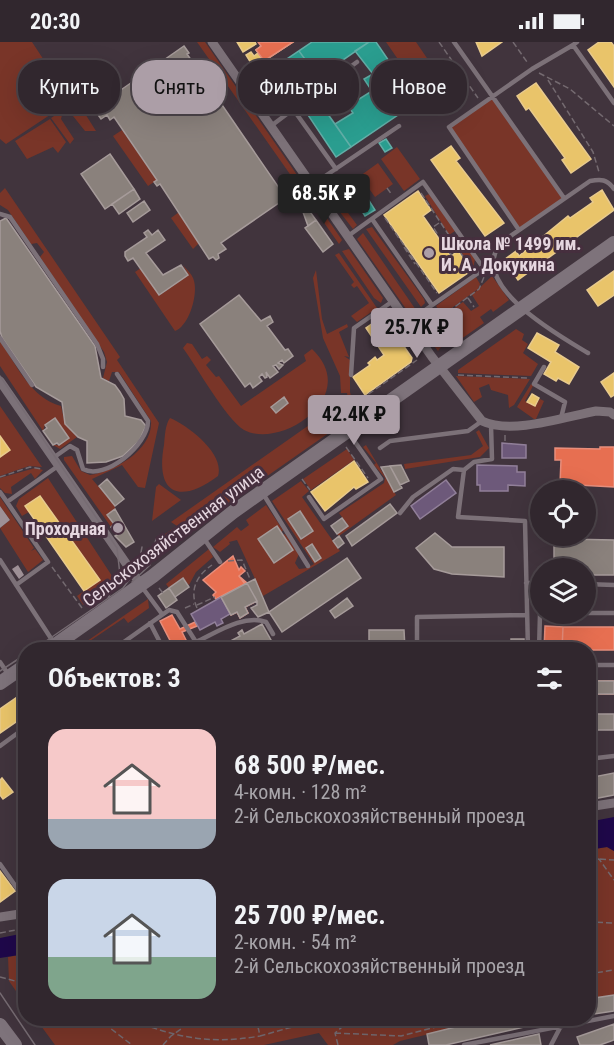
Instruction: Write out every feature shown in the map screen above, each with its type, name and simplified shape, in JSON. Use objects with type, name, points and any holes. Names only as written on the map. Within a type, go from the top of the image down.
[{"type":"main road","name":"Сельскохозяйственная улица","points":[[60,642],[141,585],[262,491],[614,243]]},
{"type":"main road","points":[[5,680],[18,671]]},
{"type":"main road","points":[[0,1024],[15,1045]]},
{"type":"street","points":[[212,42],[238,78]]},
{"type":"street","points":[[263,114],[439,366],[486,423],[517,426],[613,411]]},
{"type":"street","points":[[0,381],[141,585]]},
{"type":"street","points":[[596,806],[614,803]]},
{"type":"street","points":[[0,917],[18,914]]},
{"type":"lane","points":[[454,42],[564,198]]},
{"type":"lane","points":[[519,230],[448,127],[532,69],[575,43],[614,103]]},
{"type":"lane","points":[[271,126],[288,114]]},
{"type":"lane","points":[[296,114],[336,169]]},
{"type":"lane","points":[[312,185],[399,126]]},
{"type":"lane","points":[[588,353],[521,309],[494,271],[492,262],[495,251],[519,230],[590,181],[601,179],[610,183],[614,189]]},
{"type":"lane","points":[[348,236],[423,182],[484,268],[408,322]]},
{"type":"lane","points":[[0,214],[9,217],[97,344],[103,359],[103,368]]},
{"type":"lane","points":[[372,219],[432,305]]},
{"type":"lane","points":[[351,375],[354,328],[393,301]]},
{"type":"lane","points":[[0,338],[32,385]]},
{"type":"lane","points":[[544,367],[534,384],[566,402],[561,418]]},
{"type":"lane","points":[[7,502],[49,472],[70,446],[77,450],[83,469],[94,472],[119,462],[137,448],[147,432],[148,421],[117,374]]},
{"type":"lane","points":[[380,448],[390,441],[468,431],[486,423],[492,459],[474,462],[464,470],[453,469],[413,497],[400,513]]},
{"type":"lane","points":[[309,497],[324,519],[381,479],[348,431]]},
{"type":"lane","points":[[464,470],[458,517],[525,520],[528,642]]},
{"type":"lane","points":[[262,491],[308,566]]},
{"type":"lane","points":[[0,492],[48,562],[16,585]]},
{"type":"lane","points":[[202,536],[220,562]]},
{"type":"lane","points":[[0,560],[50,642]]},
{"type":"lane","points":[[596,584],[614,585]]},
{"type":"lane","points":[[141,585],[162,614]]},
{"type":"lane","points":[[124,642],[169,610],[177,612],[196,642],[236,623],[258,619],[266,622],[273,634]]},
{"type":"lane","points":[[596,613],[614,613]]},
{"type":"lane","points":[[417,642],[417,617],[527,615]]},
{"type":"lane","points":[[150,623],[160,642]]},
{"type":"lane","points":[[539,642],[540,624]]},
{"type":"lane","points":[[0,662],[5,680]]},
{"type":"lane","points":[[596,665],[614,665]]},
{"type":"lane","points":[[0,746],[18,733]]},
{"type":"lane","points":[[596,758],[614,756]]},
{"type":"lane","points":[[0,864],[18,890]]},
{"type":"lane","points":[[596,1019],[614,1016]]},
{"type":"lane","points":[[464,1045],[553,1026]]},
{"type":"lane","points":[[551,1045],[561,1026]]},
{"type":"path","points":[[439,42],[482,103]]},
{"type":"path","points":[[513,42],[532,69],[570,89],[614,126]]},
{"type":"path","points":[[547,78],[593,152],[601,179]]},
{"type":"path","points":[[417,187],[475,275]]},
{"type":"path","points":[[381,213],[405,247],[403,248],[414,265],[416,263],[441,299]]},
{"type":"path","points":[[439,223],[433,227],[444,246],[451,255],[458,250]]},
{"type":"path","points":[[441,316],[479,289],[487,272],[484,268]]},
{"type":"path","points":[[467,298],[474,307]]},
{"type":"path","points":[[432,305],[451,332]]},
{"type":"path","points":[[366,408],[360,400],[417,360]]},
{"type":"path","points":[[454,375],[532,378]]},
{"type":"path","points":[[346,447],[373,485]]},
{"type":"path","points":[[0,477],[35,466],[49,472]]},
{"type":"path","points":[[302,479],[310,491],[309,497]]},
{"type":"path","points":[[196,606],[194,588],[200,576],[220,562],[242,560],[250,579]]},
{"type":"path","points":[[48,562],[82,608]]},
{"type":"path","points":[[159,588],[163,593]]},
{"type":"path","points":[[177,612],[215,597]]},
{"type":"path","points":[[599,859],[614,880]]},
{"type":"path","points":[[596,860],[614,860]]},
{"type":"path","points":[[596,922],[614,923]]},
{"type":"path","points":[[0,933],[18,930]]},
{"type":"path","points":[[596,973],[614,970]]},
{"type":"path","points":[[0,977],[18,982]]},
{"type":"path","points":[[107,1026],[132,1045]]},
{"type":"path","points":[[146,1026],[171,1036],[217,1041],[260,1036],[296,1026]]},
{"type":"path","points":[[163,1045],[185,1026]]},
{"type":"path","points":[[258,1026],[260,1036]]},
{"type":"path","points":[[335,1033],[343,1026]]},
{"type":"path","points":[[335,1033],[401,1036],[440,1026]]},
{"type":"path","points":[[335,1033],[338,1045]]},
{"type":"shaded area","points":[[0,42],[32,42],[44,60],[18,60],[18,114],[51,114],[6,144],[0,139]]},
{"type":"shaded area","points":[[197,42],[205,42],[217,60],[210,60]]},
{"type":"shaded area","points":[[386,42],[416,42],[428,60],[398,60]]},
{"type":"shaded area","points":[[226,72],[238,90],[238,100],[226,83]]},
{"type":"shaded area","points":[[491,96],[564,198],[519,230],[449,127]]},
{"type":"shaded area","points":[[57,114],[64,114],[61,119],[74,139],[70,144],[51,118]]},
{"type":"shaded area","points":[[71,114],[85,114],[96,131],[85,131]]},
{"type":"shaded area","points":[[248,114],[255,114],[342,240],[339,244]]},
{"type":"shaded area","points":[[50,119],[66,142],[58,153],[53,147],[27,159],[15,141]]},
{"type":"shaded area","points":[[122,130],[157,180],[148,186],[113,136]]},
{"type":"shaded area","points":[[397,147],[420,179],[404,191],[381,159]]},
{"type":"shaded area","points":[[378,163],[393,184],[375,197],[360,176]]},
{"type":"shaded area","points":[[325,182],[357,225],[353,229],[322,189]]},
{"type":"shaded area","points":[[5,188],[120,357],[117,360],[159,423],[145,488],[138,487],[122,465],[92,479],[115,506],[114,524],[111,527],[64,457],[72,456],[81,471],[90,475],[110,469],[121,464],[139,450],[146,441],[151,421],[119,372],[112,372],[109,381],[103,378],[107,362],[104,352],[40,257],[44,252],[37,243],[31,244],[8,210],[0,205],[0,193]]},
{"type":"shaded area","points":[[429,194],[455,231],[449,235],[425,196]]},
{"type":"shaded area","points":[[179,212],[199,243],[193,249],[171,218]]},
{"type":"shaded area","points":[[372,227],[424,299],[425,303],[421,307],[366,229]]},
{"type":"shaded area","points":[[363,233],[416,310],[411,316],[357,239]]},
{"type":"shaded area","points":[[457,235],[475,259],[473,269],[452,239]]},
{"type":"shaded area","points":[[349,249],[383,298],[381,303],[374,298],[342,251]]},
{"type":"shaded area","points":[[339,253],[377,308],[357,322],[351,316],[369,303],[357,286],[354,288],[351,285],[354,282],[335,255]]},
{"type":"shaded area","points":[[183,265],[193,279],[195,294],[188,317],[175,331],[135,272],[141,268],[160,295],[188,275]]},
{"type":"shaded area","points":[[316,270],[322,319],[327,334],[347,324],[348,327],[339,332],[349,357],[344,356],[350,360],[350,392],[356,414],[157,553],[159,538],[177,526],[171,522],[326,413],[330,419],[349,405],[347,393],[341,393],[340,376],[323,338],[313,278]]},
{"type":"shaded area","points":[[492,276],[509,300],[493,312],[491,309],[480,317],[484,323],[454,344],[447,345],[425,313],[432,308],[450,334],[454,331],[443,316],[463,302],[471,311],[479,306],[472,295]]},
{"type":"shaded area","points":[[476,277],[480,284],[478,289],[442,315],[436,306]]},
{"type":"shaded area","points":[[420,318],[441,347],[438,351],[415,321]]},
{"type":"shaded area","points":[[516,329],[524,334],[522,340],[528,344],[523,353],[538,364],[531,376],[458,373],[458,370]]},
{"type":"shaded area","points":[[0,341],[33,389],[50,402],[61,406],[65,424],[77,437],[60,449],[53,445],[59,445],[68,438],[45,425],[43,431],[0,366]]},
{"type":"shaded area","points":[[187,343],[192,344],[202,359],[207,356],[211,360],[206,365],[216,377],[219,376],[241,406],[306,361],[304,355],[312,349],[325,367],[328,384],[322,401],[311,415],[295,426],[277,432],[260,434],[244,430],[220,404],[183,348]]},
{"type":"shaded area","points":[[456,376],[530,379],[514,405],[509,408],[508,395],[491,390],[489,384],[479,388],[482,397],[474,402]]},
{"type":"shaded area","points":[[531,384],[533,386],[525,401],[535,406],[540,399],[544,401],[536,419],[517,407]]},
{"type":"shaded area","points":[[0,406],[42,467],[29,466],[0,476]]},
{"type":"shaded area","points":[[170,418],[186,427],[204,442],[211,450],[219,468],[218,476],[192,490],[181,492],[173,490],[163,475],[165,434]]},
{"type":"shaded area","points":[[479,430],[489,448],[480,457],[405,469],[404,464],[471,455],[483,446],[476,432]]},
{"type":"shaded area","points":[[366,445],[396,495],[339,536],[337,534],[348,525],[339,513],[384,483],[385,478],[363,447]]},
{"type":"shaded area","points":[[347,449],[354,460],[311,490],[303,479]]},
{"type":"shaded area","points":[[35,468],[43,470],[35,479],[31,473],[11,487],[12,494],[5,493],[0,488],[0,478]]},
{"type":"shaded area","points":[[48,478],[114,579],[112,585],[83,605],[77,596],[99,580],[41,496],[26,506],[29,512],[22,516],[16,506],[19,499]]},
{"type":"shaded area","points":[[301,481],[309,491],[302,497],[340,551],[263,596],[237,540],[229,542],[230,544],[220,552],[213,547],[237,527],[241,531],[249,525],[246,520],[266,505],[283,530],[281,533],[277,526],[258,539],[274,563],[293,550],[283,535],[285,534],[299,554],[295,563],[299,569],[314,564],[272,501]],"holes":[[[300,511],[313,531],[302,539],[288,519]]]},
{"type":"shaded area","points":[[159,484],[181,500],[152,521],[156,487]]},
{"type":"shaded area","points":[[0,497],[34,548],[31,551],[35,549],[43,560],[28,572],[0,528],[10,520],[0,506]]},
{"type":"shaded area","points":[[209,549],[213,557],[196,572],[189,585],[182,578],[169,588],[166,584]]},
{"type":"shaded area","points":[[148,599],[149,608],[128,623],[124,618],[86,642]]},
{"type":"shaded area","points":[[614,817],[614,851],[607,847],[596,849],[596,820]]},
{"type":"shaded area","points":[[607,847],[614,851],[614,995],[596,998],[596,849]]},
{"type":"shaded area","points":[[18,934],[18,955],[0,958],[0,938]]},
{"type":"shaded area","points":[[18,955],[18,994],[9,981],[8,957]]},
{"type":"shaded area","points":[[41,1026],[463,1026],[400,1041],[393,1045],[328,1045],[319,1033],[264,1045],[55,1045]]},
{"type":"building: Жильё","points":[[237,42],[255,42],[256,44],[243,52]]},
{"type":"building: Жильё","points":[[267,42],[293,42],[266,60],[256,50]]},
{"type":"building: Жильё","points":[[476,42],[502,42],[482,56]]},
{"type":"building: Жильё","points":[[599,42],[611,42],[614,46],[614,87],[588,50]]},
{"type":"building: Жильё","points":[[251,52],[254,56],[258,53],[262,60],[249,60],[246,55]]},
{"type":"building: Жильё","points":[[536,83],[591,159],[571,173],[562,160],[565,158],[529,108],[526,110],[517,96]]},
{"type":"building: Жильё","points":[[451,146],[460,158],[456,161],[504,223],[485,236],[431,160]]},
{"type":"building: Жильё","points":[[602,190],[614,210],[518,280],[504,260],[516,251],[519,256],[568,216],[570,218],[593,202],[590,198]]},
{"type":"building: Жильё","points":[[418,191],[431,210],[423,216],[451,256],[458,251],[472,270],[439,293],[384,215]]},
{"type":"building: Жильё","points":[[614,271],[614,295],[598,306],[587,290]]},
{"type":"building: Жильё","points":[[383,316],[412,358],[411,362],[365,395],[353,377],[370,365],[368,363],[375,357],[377,360],[384,355],[366,328]]},
{"type":"building: Жильё","points":[[537,333],[559,345],[555,352],[579,367],[569,384],[558,378],[556,381],[544,374],[551,362],[528,348]]},
{"type":"building: Жильё","points":[[614,373],[614,395],[611,397],[601,382]]},
{"type":"building: Жильё","points":[[532,394],[539,398],[535,406],[527,402]]},
{"type":"building: Жильё","points":[[0,436],[10,450],[0,457]]},
{"type":"building: Жильё","points":[[354,461],[368,482],[356,489],[354,487],[325,511],[311,492]]},
{"type":"building: Жильё","points":[[40,496],[100,580],[84,591],[25,506]]},
{"type":"building: Жильё","points":[[18,697],[18,721],[0,733],[0,709]]},
{"type":"building: Жильё","points":[[2,778],[13,792],[3,799],[0,795]]},
{"type":"building: Жильё","points":[[0,871],[15,891],[0,902]]},
{"type":"building: Торговля","points":[[258,42],[293,42],[266,60],[256,50],[261,46]]},
{"type":"building: Торговля","points":[[600,447],[614,447],[614,487],[596,486],[596,480],[560,480],[561,460],[555,460],[555,448],[600,449]]},
{"type":"building: Торговля","points":[[233,556],[239,570],[241,567],[245,571],[239,576],[245,584],[216,599],[213,595],[216,592],[203,580]]},
{"type":"building: Торговля","points":[[233,556],[239,570],[241,567],[245,571],[239,576],[247,583],[257,601],[245,607],[248,613],[240,618],[237,612],[231,615],[221,597],[216,599],[213,595],[216,592],[203,580]]},
{"type":"building: Торговля","points":[[172,615],[180,629],[195,622],[197,626],[182,632],[187,642],[171,642],[160,621]]},
{"type":"building: Торговля","points":[[545,626],[563,627],[562,642],[544,642]]},
{"type":"building: Торговля","points":[[545,626],[563,627],[562,642],[544,642]]},
{"type":"building: Торговля","points":[[563,627],[614,627],[614,650],[596,650],[596,642],[562,642]]},
{"type":"building: Торговля","points":[[596,681],[614,681],[614,694],[596,694]]},
{"type":"building: Офисы","points":[[502,443],[526,445],[526,458],[502,458]]},
{"type":"building: Офисы","points":[[477,465],[517,466],[517,472],[525,472],[525,486],[508,485],[508,491],[480,491],[480,485],[477,485]]},
{"type":"building: Офисы","points":[[446,480],[456,493],[420,519],[411,506]]},
{"type":"building: Офисы","points":[[221,597],[230,614],[221,619],[223,623],[217,626],[215,622],[200,630],[191,614]]},
{"type":"building: Школы","points":[[312,42],[369,42],[343,60],[285,60]]},
{"type":"building: Школы","points":[[312,42],[369,42],[343,60],[306,60],[299,51]]},
{"type":"building: Школы","points":[[369,42],[376,42],[388,60],[371,60],[371,71],[355,51]]},
{"type":"building: Школы","points":[[369,42],[376,42],[388,60],[371,60],[371,71],[355,51]]},
{"type":"building: Школы","points":[[299,51],[306,60],[286,60]]},
{"type":"building: Школы","points":[[371,75],[371,90],[364,79]]},
{"type":"building: Школы","points":[[371,75],[371,90],[364,79]]},
{"type":"building: Школы","points":[[371,92],[371,114],[399,114],[336,157],[307,114],[328,114],[335,124],[351,114],[359,114],[359,99]]},
{"type":"building: Школы","points":[[371,92],[371,114],[399,114],[351,147],[335,124],[351,114],[359,114],[359,99]]},
{"type":"building: Школы","points":[[307,114],[328,114],[351,147],[336,157]]},
{"type":"building: Школы","points":[[386,139],[392,148],[385,152],[379,143]]},
{"type":"building: Школы","points":[[361,188],[375,210],[365,216],[351,194]]},
{"type":"building: Промзона","points":[[184,46],[191,60],[164,60]]},
{"type":"building: Промзона","points":[[132,82],[132,114],[226,114],[226,111],[286,198],[221,243],[226,249],[218,254],[219,258],[209,259],[160,184],[157,186],[154,182],[157,180],[114,117],[110,120],[107,115],[101,119],[97,114],[120,114],[120,91]]},
{"type":"building: Промзона","points":[[110,154],[134,189],[105,209],[81,174]]},
{"type":"building: Промзона","points":[[134,189],[140,199],[119,214],[112,204]]},
{"type":"building: Промзона","points":[[144,201],[150,210],[133,222],[127,213]]},
{"type":"building: Промзона","points":[[308,209],[316,220],[308,226],[303,212]]},
{"type":"building: Промзона","points":[[6,218],[95,346],[101,378],[115,385],[120,392],[124,399],[125,416],[141,420],[146,426],[139,441],[123,456],[106,462],[87,463],[87,441],[78,437],[65,424],[62,402],[36,387],[2,338],[0,331],[0,221]]},
{"type":"building: Промзона","points":[[316,220],[333,244],[323,252],[305,228]]},
{"type":"building: Промзона","points":[[148,230],[152,235],[158,230],[165,240],[146,253],[163,275],[181,265],[188,275],[159,295],[133,258],[128,261],[125,256],[125,252],[147,237],[144,233]]},
{"type":"building: Промзона","points":[[239,295],[261,321],[270,316],[273,322],[267,326],[285,350],[288,349],[293,356],[284,363],[282,360],[278,363],[283,365],[279,369],[276,365],[273,366],[278,372],[270,378],[266,372],[267,377],[265,378],[262,374],[259,377],[262,381],[253,388],[250,383],[245,387],[200,324]]},
{"type":"building: Промзона","points":[[284,397],[288,403],[276,413],[271,407]]},
{"type":"building: Промзона","points":[[55,418],[69,438],[59,445],[57,443],[53,445],[43,431],[47,428],[45,425]]},
{"type":"building: Промзона","points":[[401,465],[409,481],[400,485],[390,466]]},
{"type":"building: Промзона","points":[[390,466],[402,488],[394,492],[381,467]]},
{"type":"building: Промзона","points":[[107,479],[124,499],[115,506],[99,486]]},
{"type":"building: Промзона","points":[[390,504],[397,513],[352,546],[346,536]]},
{"type":"building: Промзона","name":"Проходная","points":[[115,509],[134,542],[126,547],[115,536],[117,535],[111,527],[114,524],[107,515]]},
{"type":"building: Промзона","points":[[300,511],[313,531],[301,539],[288,519]]},
{"type":"building: Промзона","points":[[342,518],[348,526],[337,534],[331,526]]},
{"type":"building: Промзона","points":[[277,526],[293,550],[274,563],[258,539]]},
{"type":"building: Промзона","points":[[435,533],[452,547],[504,547],[504,577],[452,574],[434,569],[416,548]]},
{"type":"building: Промзона","points":[[339,536],[344,543],[338,548],[333,541]]},
{"type":"building: Промзона","points":[[596,540],[614,540],[614,575],[596,575],[596,558],[554,558],[554,546],[596,546]]},
{"type":"building: Промзона","points":[[312,544],[321,558],[315,562],[306,548]]},
{"type":"building: Промзона","points":[[347,558],[361,578],[282,632],[269,612]]},
{"type":"building: Промзона","points":[[183,578],[189,587],[175,597],[169,588]]},
{"type":"building: Промзона","points":[[255,579],[269,612],[258,617],[251,608],[257,605],[257,601],[247,583]]},
{"type":"building: Промзона","points":[[247,583],[257,601],[245,607],[248,613],[240,618],[237,612],[231,615],[221,597]]},
{"type":"building: Промзона","points":[[169,588],[177,600],[166,608],[158,596]]},
{"type":"building: Промзона","points":[[347,598],[353,606],[335,618],[330,611]]},
{"type":"building: Промзона","points":[[262,624],[271,640],[268,642],[229,642],[240,636],[238,633],[242,630],[244,634]]},
{"type":"building: Промзона","points":[[369,630],[404,630],[405,642],[369,642]]},
{"type":"building: Промзона","points":[[511,639],[524,639],[524,642],[511,642]]},
{"type":"building: Промзона","points":[[596,681],[614,681],[614,694],[596,694]]},
{"type":"building: Промзона","points":[[596,714],[614,714],[614,730],[596,730]]},
{"type":"building: Промзона","points":[[614,773],[614,795],[596,798],[596,776]]},
{"type":"building: Промзона","points":[[614,995],[614,1011],[596,1014],[596,998]]},
{"type":"building: Промзона","points":[[614,1024],[614,1040],[600,1045],[580,1045],[577,1037]]},
{"type":"building: Промзона","points":[[460,1026],[529,1026],[446,1045],[429,1045],[427,1034]]},
{"type":"building: Промзона","points":[[539,1034],[541,1045],[490,1045]]},
{"type":"building: Прочее","points":[[0,506],[10,520],[0,528]]},
{"type":"building: Прочее","points":[[18,565],[24,575],[19,579],[12,569]]},
{"type":"tram line","points":[[0,376],[117,548],[120,575],[108,598]]},
{"type":"tram line","points":[[132,582],[150,565],[156,539]]},
{"type":"tram line","points":[[45,642],[123,588],[138,568],[142,547]]},
{"type":"tram line","points":[[0,671],[18,659]]},
{"type":"tram line","points":[[0,993],[18,1020]]},
{"type":"tram line","points":[[22,1026],[35,1045]]},
{"type":"place","name":"Школа № 1499 им. И. А. Докукина","points":[[429,253]]},
{"type":"place","name":"Проходная","points":[[118,528]]}]
